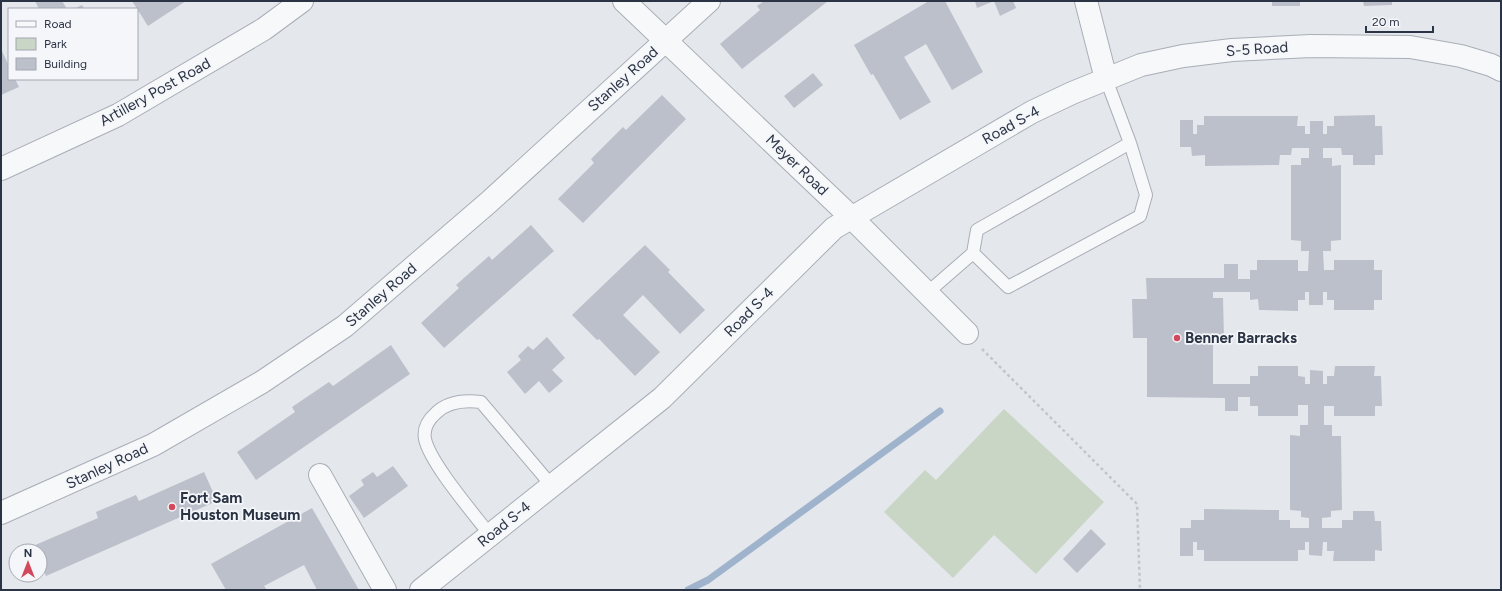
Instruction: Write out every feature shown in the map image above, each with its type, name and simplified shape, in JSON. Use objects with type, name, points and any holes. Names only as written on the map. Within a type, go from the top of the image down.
[{"type":"street","name":"Artillery Post Road","points":[[1,169],[118,115],[264,30],[302,1]]},
{"type":"street","name":"Meyer Road","points":[[624,1],[851,217],[966,333]]},
{"type":"street","name":"Stanley Road","points":[[1,513],[153,445],[262,382],[345,326],[489,202],[709,1]]},
{"type":"street","points":[[1086,1],[1106,79]]},
{"type":"street","name":"S-5 Road","points":[[1106,79],[1141,65],[1183,56],[1232,50],[1303,46],[1410,47],[1461,56],[1496,68]]},
{"type":"street","name":"Road S-4","points":[[421,590],[662,398],[834,228],[1032,112],[1106,79]]},
{"type":"street","points":[[320,475],[385,590]]},
{"type":"lane","points":[[973,253],[1008,287],[1140,216],[1146,195],[1130,143],[1106,79]]},
{"type":"lane","points":[[927,293],[973,253],[977,230],[1130,143]]},
{"type":"lane","points":[[490,535],[434,459],[425,439],[427,422],[441,408],[464,400],[481,402],[552,486]]},
{"type":"path","points":[[966,333],[1137,504],[1140,590]]},
{"type":"green space","points":[[1004,409],[1104,502],[1036,574],[994,535],[953,578],[884,512],[925,470],[936,480]]},
{"type":"building","points":[[35,1],[62,1],[66,8],[38,8]]},
{"type":"building","points":[[132,1],[186,1],[148,26],[138,8]]},
{"type":"building","points":[[764,1],[828,1],[742,69],[720,44],[760,10],[757,6]]},
{"type":"building","points":[[929,1],[945,1],[983,72],[952,90],[926,44],[904,57],[931,102],[900,120],[854,45]]},
{"type":"building","points":[[975,1],[994,1],[977,8]]},
{"type":"building","points":[[994,1],[1013,1],[1016,8],[1000,16]]},
{"type":"building","points":[[1272,1],[1300,1],[1300,6],[1272,6]]},
{"type":"building","points":[[1363,1],[1392,1],[1392,5],[1364,6]]},
{"type":"building","points":[[82,5],[84,8],[76,8]]},
{"type":"building","points":[[1,49],[8,64],[8,80],[16,80],[19,87],[1,95]]},
{"type":"building","points":[[813,73],[823,85],[794,108],[784,96]]},
{"type":"building","points":[[662,95],[686,119],[583,223],[558,199],[594,163],[591,159],[623,127],[626,130]]},
{"type":"building","name":"Benner Barracks","points":[[1375,115],[1375,126],[1382,126],[1383,155],[1375,155],[1375,165],[1353,165],[1353,155],[1342,155],[1341,148],[1323,148],[1323,158],[1332,158],[1332,166],[1341,165],[1341,240],[1331,241],[1331,251],[1323,251],[1324,270],[1334,270],[1334,260],[1374,260],[1374,270],[1382,270],[1382,300],[1374,300],[1374,310],[1334,310],[1334,300],[1327,300],[1327,292],[1323,292],[1323,305],[1309,305],[1309,292],[1305,292],[1305,300],[1298,300],[1298,311],[1259,310],[1258,299],[1250,300],[1250,292],[1213,292],[1213,298],[1223,298],[1224,338],[1213,338],[1213,384],[1250,384],[1250,376],[1258,376],[1258,366],[1298,366],[1298,376],[1305,377],[1305,384],[1310,384],[1310,370],[1323,371],[1323,384],[1327,384],[1327,376],[1334,376],[1335,366],[1375,366],[1374,376],[1381,376],[1382,406],[1375,406],[1375,416],[1334,416],[1334,406],[1324,406],[1324,425],[1332,425],[1332,436],[1341,436],[1342,510],[1331,511],[1331,517],[1322,518],[1322,528],[1342,528],[1342,520],[1353,520],[1353,511],[1374,511],[1375,521],[1381,521],[1382,551],[1375,550],[1375,561],[1333,561],[1334,551],[1327,551],[1327,542],[1323,542],[1322,556],[1309,555],[1309,542],[1305,542],[1305,550],[1298,550],[1298,561],[1204,561],[1204,550],[1197,550],[1197,542],[1193,542],[1193,556],[1180,556],[1180,528],[1191,528],[1191,520],[1204,520],[1204,509],[1279,510],[1279,520],[1290,520],[1290,528],[1309,528],[1309,518],[1301,517],[1301,511],[1290,510],[1290,435],[1300,436],[1300,425],[1308,425],[1308,405],[1298,405],[1298,416],[1258,416],[1258,406],[1250,406],[1250,397],[1238,397],[1238,411],[1225,411],[1225,398],[1147,397],[1147,338],[1133,338],[1132,299],[1147,299],[1146,278],[1224,278],[1224,264],[1238,264],[1238,279],[1250,279],[1250,270],[1257,270],[1257,260],[1298,260],[1298,271],[1308,271],[1309,251],[1301,251],[1301,241],[1291,240],[1291,165],[1301,165],[1301,158],[1309,158],[1309,148],[1292,148],[1291,155],[1280,155],[1279,165],[1205,166],[1205,155],[1192,156],[1191,147],[1180,147],[1180,120],[1193,120],[1193,134],[1197,134],[1197,125],[1204,125],[1204,116],[1298,116],[1297,126],[1305,126],[1305,134],[1310,134],[1310,121],[1323,121],[1323,134],[1327,134],[1327,126],[1334,126],[1334,116]]},
{"type":"building","points":[[531,225],[554,251],[444,348],[421,323],[459,288],[456,285],[489,256],[492,260]]},
{"type":"building","points":[[645,245],[670,270],[668,272],[705,310],[680,334],[643,295],[623,315],[660,352],[635,376],[599,339],[597,340],[572,315]]},
{"type":"building","points":[[547,337],[565,358],[552,370],[563,381],[549,393],[539,381],[525,394],[507,372],[521,360],[518,356],[528,346],[533,350]]},
{"type":"building","points":[[391,345],[410,374],[256,480],[237,452],[295,412],[292,407],[329,382],[333,386]]},
{"type":"building","points":[[393,466],[408,486],[364,518],[349,496],[364,485],[361,480],[373,472],[377,477]]},
{"type":"building","points":[[204,472],[217,501],[48,575],[48,543],[40,543],[98,518],[96,512],[136,495],[139,501]]},
{"type":"building","points":[[312,508],[359,590],[317,590],[304,565],[264,586],[267,590],[226,590],[211,564]]},
{"type":"building","points":[[1091,529],[1106,544],[1077,573],[1063,559]]},
{"type":"waterway","points":[[688,590],[708,580],[940,411]]},
{"type":"place","name":"Benner Barracks","points":[[1177,338]]},
{"type":"place","name":"Fort Sam Houston Museum","points":[[172,507]]}]
